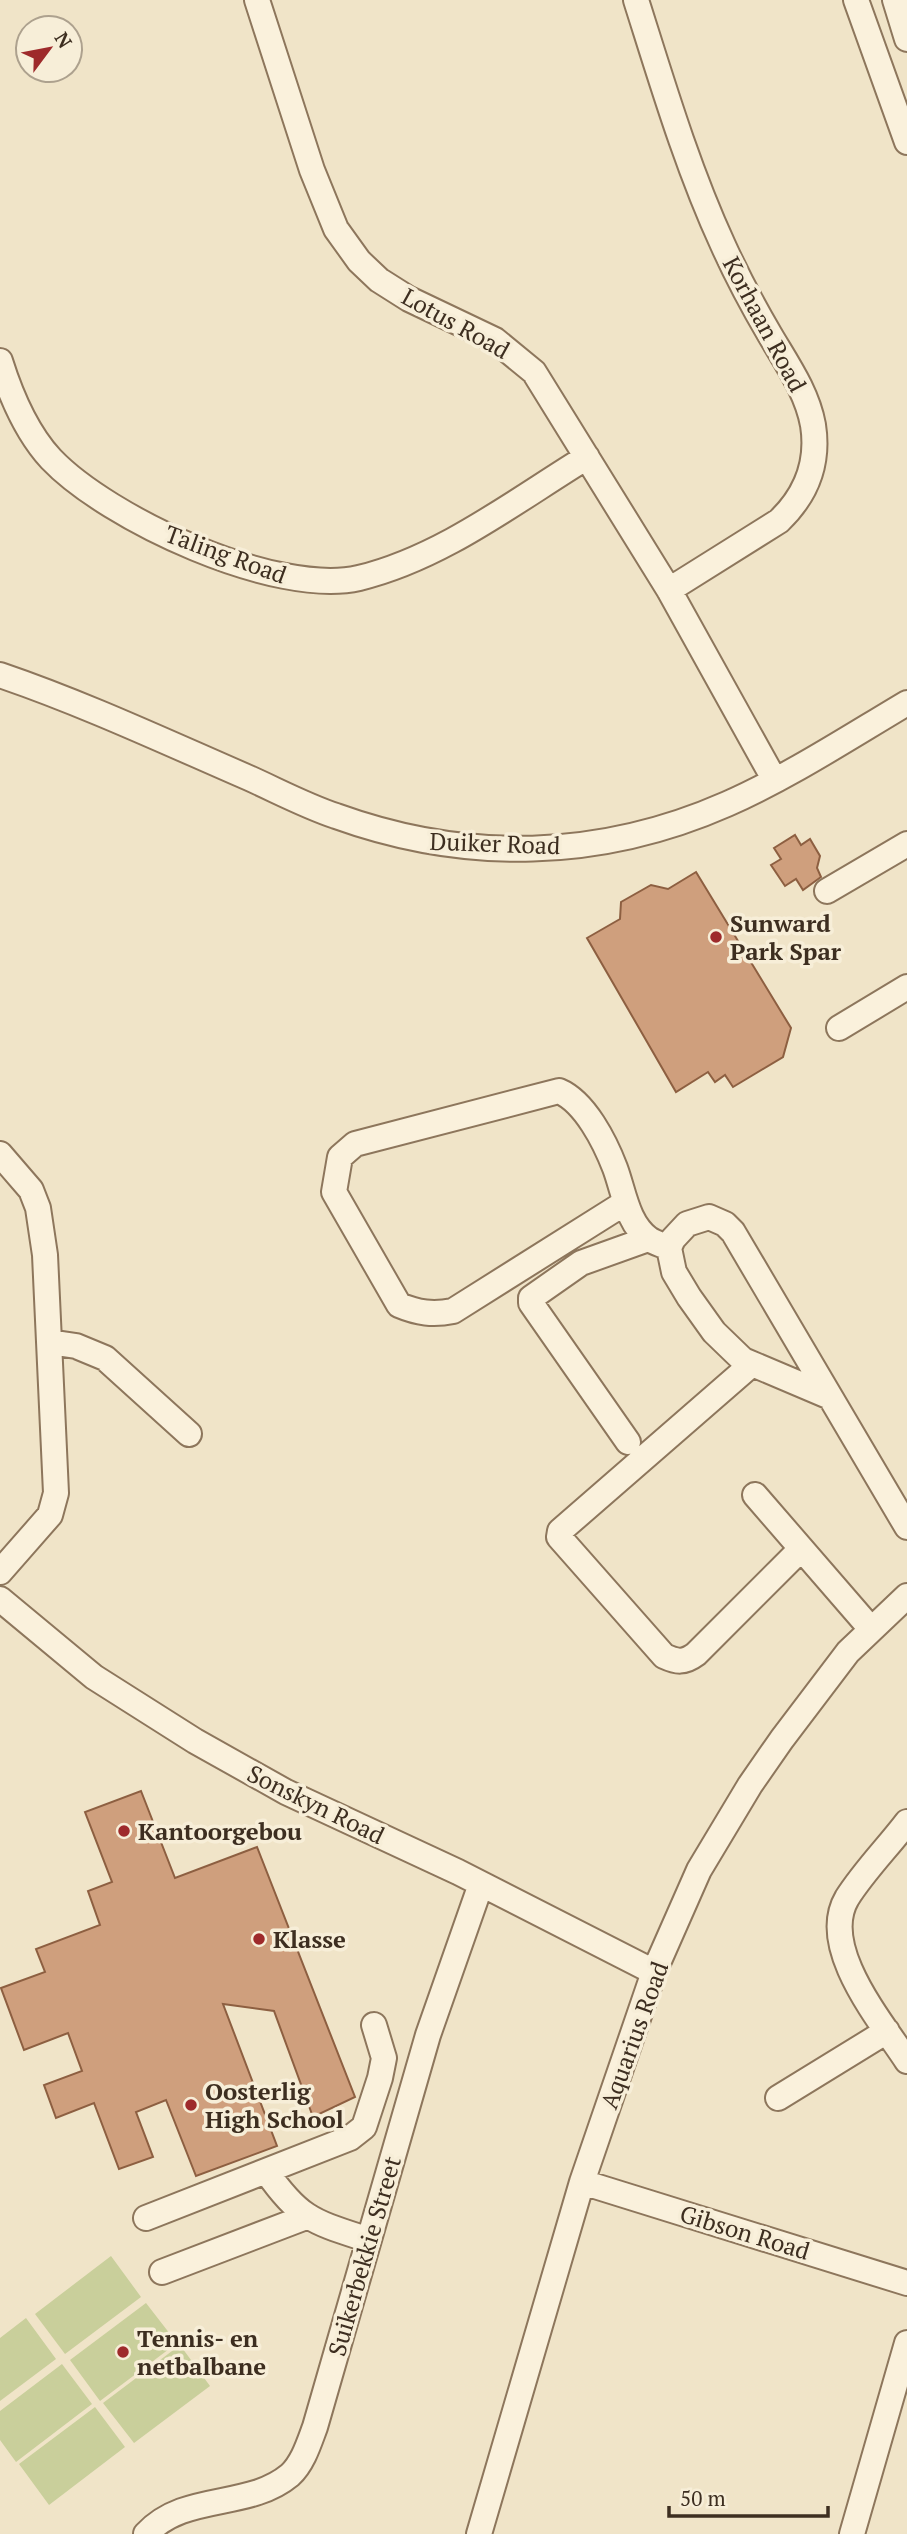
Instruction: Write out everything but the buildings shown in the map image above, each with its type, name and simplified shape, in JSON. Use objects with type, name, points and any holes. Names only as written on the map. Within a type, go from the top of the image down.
[{"type":"street","name":"Lotus Road","points":[[257,0],[324,204],[347,245],[359,261],[389,286],[495,340],[518,357],[548,390],[669,590],[774,779]]},
{"type":"street","name":"Korhaan Road","points":[[636,0],[696,181],[740,281],[798,382],[808,405],[815,444],[807,483],[795,506],[779,521],[669,590]]},
{"type":"street","points":[[856,0],[907,142]]},
{"type":"street","points":[[895,0],[907,39]]},
{"type":"street","name":"Taling Road","points":[[0,361],[18,409],[33,435],[49,457],[93,496],[185,542],[252,568],[294,580],[355,579],[397,567],[468,530],[587,457]]},
{"type":"street","name":"Duiker Road","points":[[0,675],[66,697],[334,816],[406,839],[462,848],[555,848],[611,841],[668,827],[728,803],[907,703]]},
{"type":"street","points":[[827,891],[907,844]]},
{"type":"street","points":[[839,1028],[907,987]]},
{"type":"street","points":[[624,1204],[453,1311],[437,1314],[416,1312],[399,1305],[334,1192],[340,1157],[355,1144],[559,1091],[571,1096],[590,1123],[615,1168],[624,1204],[659,1243],[674,1272],[725,1345],[752,1364],[828,1396]]},
{"type":"street","points":[[0,1154],[25,1182],[38,1208],[45,1255],[56,1493],[54,1508],[0,1572]]},
{"type":"street","points":[[628,1442],[531,1303],[531,1297],[581,1264],[659,1243],[694,1220],[709,1217],[725,1224],[741,1243],[907,1527]]},
{"type":"street","points":[[49,1342],[76,1346],[105,1358],[189,1434]]},
{"type":"street","points":[[752,1364],[559,1531],[559,1537],[664,1656],[676,1662],[686,1661],[696,1654],[800,1550]]},
{"type":"street","points":[[755,1495],[871,1629]]},
{"type":"street","name":"Aquarius Road","points":[[478,2534],[582,2182],[654,1972],[699,1870],[750,1785],[848,1652],[907,1596]]},
{"type":"street","name":"Sonskyn Road","points":[[0,1600],[94,1677],[195,1741],[286,1792],[481,1884],[654,1972]]},
{"type":"street","points":[[907,1822],[847,1899],[839,1928],[847,1964],[907,2061]]},
{"type":"street","name":"Suikerbekkie Street","points":[[146,2534],[165,2517],[189,2506],[247,2494],[270,2486],[290,2474],[302,2459],[315,2427],[428,2035],[481,1884]]},
{"type":"street","points":[[146,2218],[350,2138],[364,2127],[384,2058],[374,2025]]},
{"type":"street","points":[[778,2098],[887,2031]]},
{"type":"street","points":[[266,2171],[287,2201],[306,2217],[369,2240]]},
{"type":"street","name":"Gibson Road","points":[[582,2182],[907,2283]]},
{"type":"street","points":[[162,2272],[306,2217]]},
{"type":"street","points":[[852,2534],[907,2343]]},
{"type":"green space","name":"Tennis- en netbalbane","points":[[111,2256],[141,2297],[65,2354],[35,2314]]},
{"type":"green space","name":"Tennis- en netbalbane","points":[[146,2303],[177,2343],[100,2401],[70,2360]]},
{"type":"green space","points":[[26,2318],[56,2359],[0,2401],[0,2338]]},
{"type":"green space","name":"Tennis- en netbalbane","points":[[180,2345],[210,2386],[134,2443],[103,2403]]},
{"type":"green space","name":"Tennis- en netbalbane","points":[[62,2364],[92,2404],[16,2462],[0,2440],[0,2411]]},
{"type":"green space","name":"Tennis- en netbalbane","points":[[95,2407],[125,2447],[49,2505],[19,2464]]},
{"type":"place","name":"Sunward Park Spar","points":[[716,937]]},
{"type":"place","name":"Kantoorgebou","points":[[124,1831]]},
{"type":"place","name":"Klasse","points":[[259,1939]]},
{"type":"place","name":"Oosterlig High School","points":[[191,2105]]},
{"type":"place","name":"Tennis- en netbalbane","points":[[123,2352]]}]
